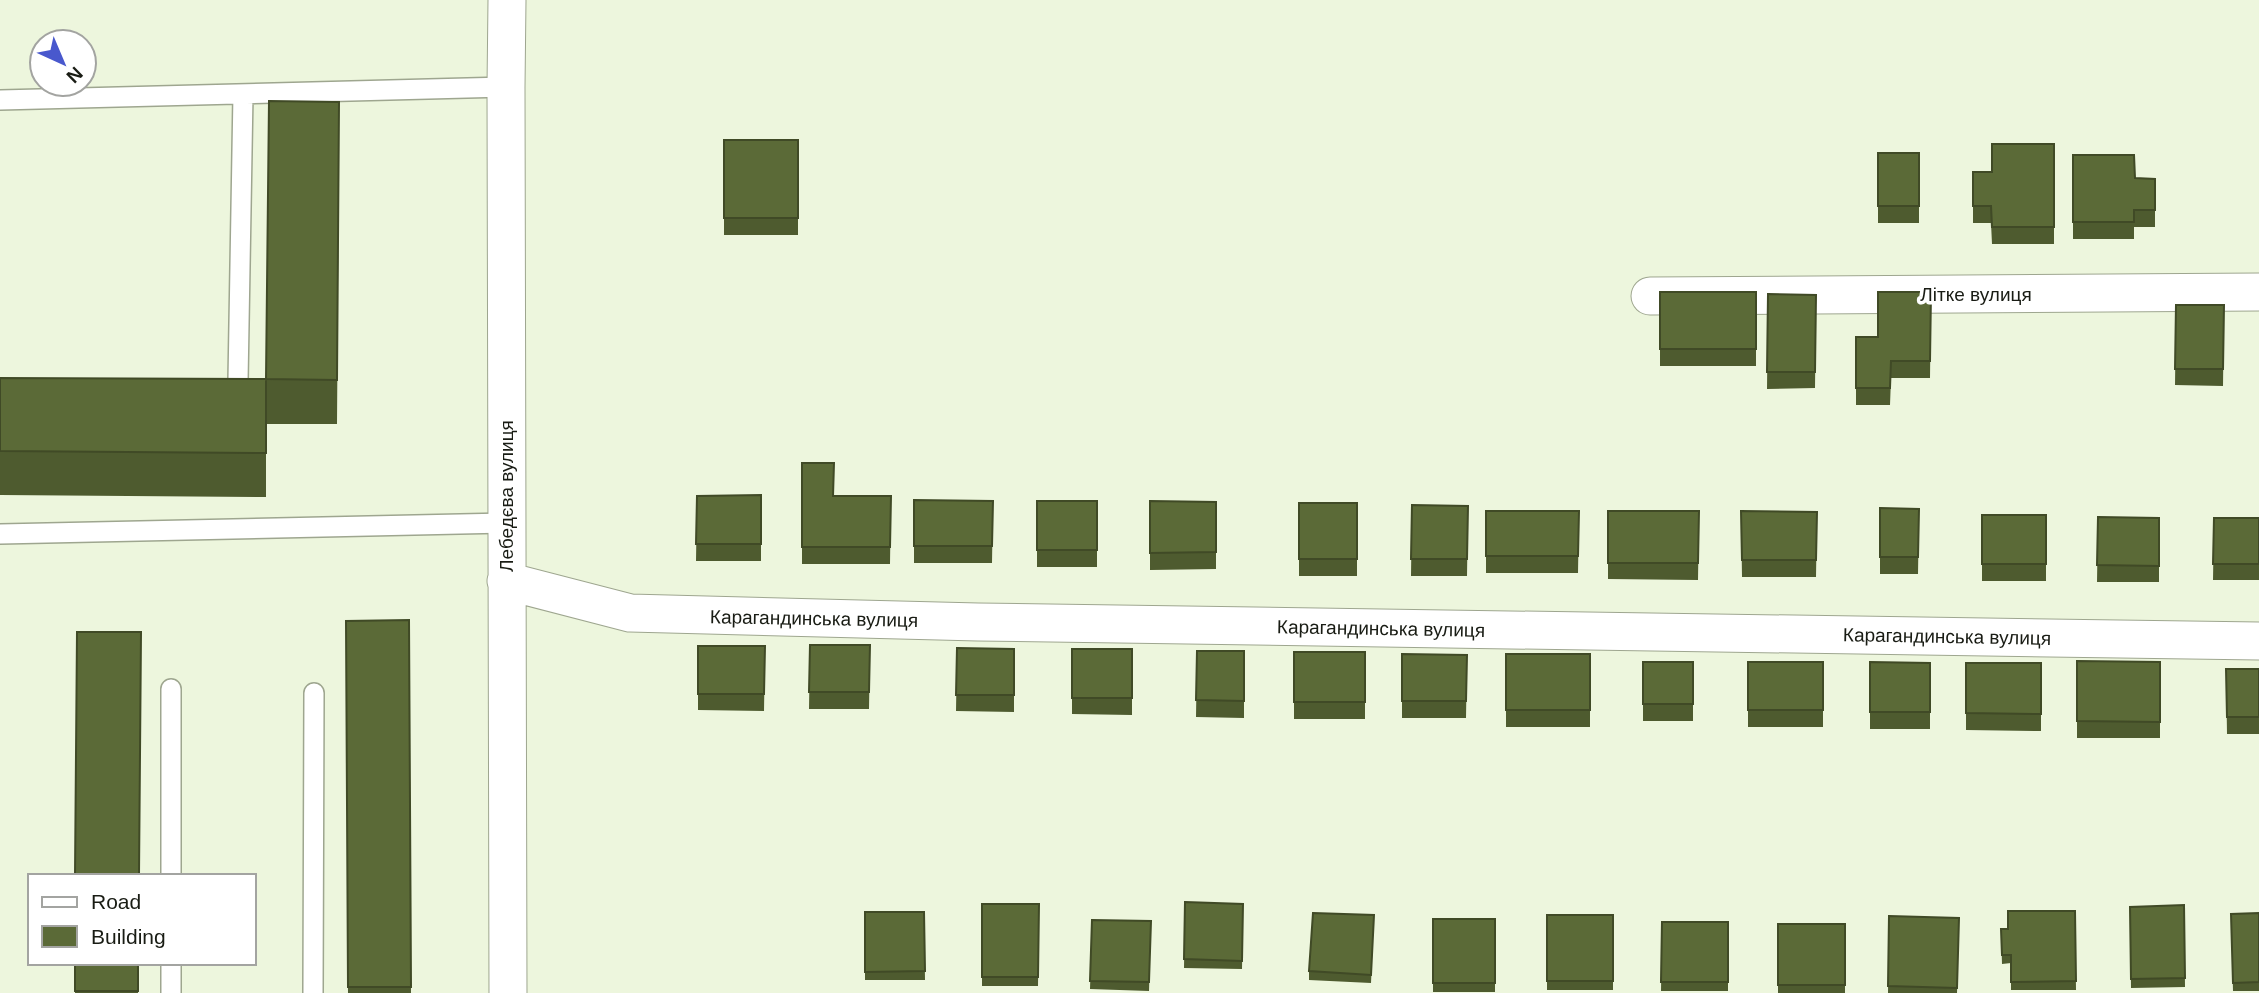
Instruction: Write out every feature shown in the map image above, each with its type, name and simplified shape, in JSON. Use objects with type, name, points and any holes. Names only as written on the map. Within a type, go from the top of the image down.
[{"type":"street","name":"Лебедєва вулиця","points":[[507,0],[508,993]]},
{"type":"street","name":"Літке вулиця","points":[[1650,296],[2259,292]]},
{"type":"street","name":"Карагандинська вулиця","points":[[506,581],[643,614],[978,622],[2259,641]]},
{"type":"lane","points":[[0,100],[506,88]]},
{"type":"lane","points":[[238,381],[243,94]]},
{"type":"lane","points":[[0,534],[506,523]]},
{"type":"lane","points":[[171,689],[171,874]]},
{"type":"lane","points":[[313,993],[314,693]]},
{"type":"lane","points":[[171,965],[171,993]]},
{"type":"building","points":[[269,101],[339,102],[337,380],[266,379]]},
{"type":"building","points":[[724,140],[798,140],[798,218],[724,218]]},
{"type":"building","points":[[1992,144],[2054,144],[2054,227],[1992,227],[1991,206],[1973,206],[1973,172],[1992,172]]},
{"type":"building","points":[[1878,153],[1919,153],[1919,206],[1878,206]]},
{"type":"building","points":[[2073,155],[2134,155],[2135,178],[2155,179],[2155,210],[2134,210],[2134,222],[2073,222]]},
{"type":"building","points":[[1660,292],[1756,292],[1756,349],[1660,349]]},
{"type":"building","points":[[1878,292],[1931,292],[1930,361],[1891,361],[1890,388],[1856,388],[1856,337],[1878,337]]},
{"type":"building","points":[[1768,294],[1816,295],[1815,372],[1767,372]]},
{"type":"building","points":[[2176,305],[2224,305],[2223,369],[2175,369]]},
{"type":"building","points":[[0,378],[266,379],[266,453],[0,451]]},
{"type":"building","points":[[802,463],[834,463],[833,496],[891,496],[890,547],[802,547]]},
{"type":"building","points":[[761,495],[761,544],[696,544],[697,496]]},
{"type":"building","points":[[914,500],[993,501],[992,546],[914,546]]},
{"type":"building","points":[[1037,501],[1097,501],[1097,550],[1037,550]]},
{"type":"building","points":[[1150,501],[1216,502],[1216,552],[1150,553]]},
{"type":"building","points":[[1299,503],[1357,503],[1357,559],[1299,559]]},
{"type":"building","points":[[1412,505],[1468,506],[1467,559],[1411,559]]},
{"type":"building","points":[[1880,508],[1919,509],[1918,557],[1880,557]]},
{"type":"building","points":[[1486,511],[1579,511],[1578,556],[1486,556]]},
{"type":"building","points":[[1608,511],[1699,511],[1698,563],[1608,563]]},
{"type":"building","points":[[1741,511],[1817,512],[1816,560],[1742,560]]},
{"type":"building","points":[[1982,515],[2046,515],[2046,564],[1982,564]]},
{"type":"building","points":[[2098,517],[2159,518],[2159,566],[2097,565]]},
{"type":"building","points":[[2214,518],[2259,518],[2259,564],[2213,564]]},
{"type":"building","points":[[409,620],[411,987],[348,987],[346,621]]},
{"type":"building","points":[[77,632],[141,632],[139,874],[75,874]]},
{"type":"building","points":[[810,645],[870,645],[869,692],[809,692]]},
{"type":"building","points":[[698,646],[765,646],[764,694],[698,694]]},
{"type":"building","points":[[957,648],[1014,649],[1014,695],[956,695]]},
{"type":"building","points":[[1072,649],[1132,649],[1132,698],[1072,698]]},
{"type":"building","points":[[1197,651],[1244,651],[1244,701],[1196,700]]},
{"type":"building","points":[[1294,652],[1365,652],[1365,702],[1294,702]]},
{"type":"building","points":[[1402,654],[1467,655],[1466,701],[1402,701]]},
{"type":"building","points":[[1506,654],[1590,654],[1590,710],[1506,710]]},
{"type":"building","points":[[2077,661],[2160,662],[2160,722],[2077,721]]},
{"type":"building","points":[[1643,662],[1693,662],[1693,704],[1643,704]]},
{"type":"building","points":[[1748,662],[1823,662],[1823,710],[1748,710]]},
{"type":"building","points":[[1870,662],[1930,663],[1930,712],[1870,712]]},
{"type":"building","points":[[1966,663],[2041,663],[2041,714],[1966,713]]},
{"type":"building","points":[[2226,669],[2259,669],[2259,717],[2227,717]]},
{"type":"building","points":[[1185,902],[1243,904],[1242,961],[1184,959]]},
{"type":"building","points":[[982,904],[1039,904],[1038,977],[982,977]]},
{"type":"building","points":[[2184,905],[2185,978],[2131,979],[2130,907]]},
{"type":"building","points":[[2008,911],[2075,911],[2076,981],[2011,982],[2011,955],[2002,955],[2001,929],[2008,929]]},
{"type":"building","points":[[865,912],[924,912],[925,971],[865,972]]},
{"type":"building","points":[[1313,913],[1374,915],[1371,975],[1309,971]]},
{"type":"building","points":[[2259,913],[2259,982],[2233,983],[2231,914]]},
{"type":"building","points":[[1547,915],[1613,915],[1613,981],[1547,981]]},
{"type":"building","points":[[1889,916],[1959,918],[1957,988],[1888,986]]},
{"type":"building","points":[[1433,919],[1495,919],[1495,983],[1433,983]]},
{"type":"building","points":[[1092,920],[1151,921],[1149,982],[1090,981]]},
{"type":"building","points":[[1662,922],[1728,922],[1728,982],[1661,982]]},
{"type":"building","points":[[1778,924],[1845,924],[1845,985],[1778,985]]},
{"type":"building","points":[[75,965],[138,965],[138,991],[75,991]]}]
